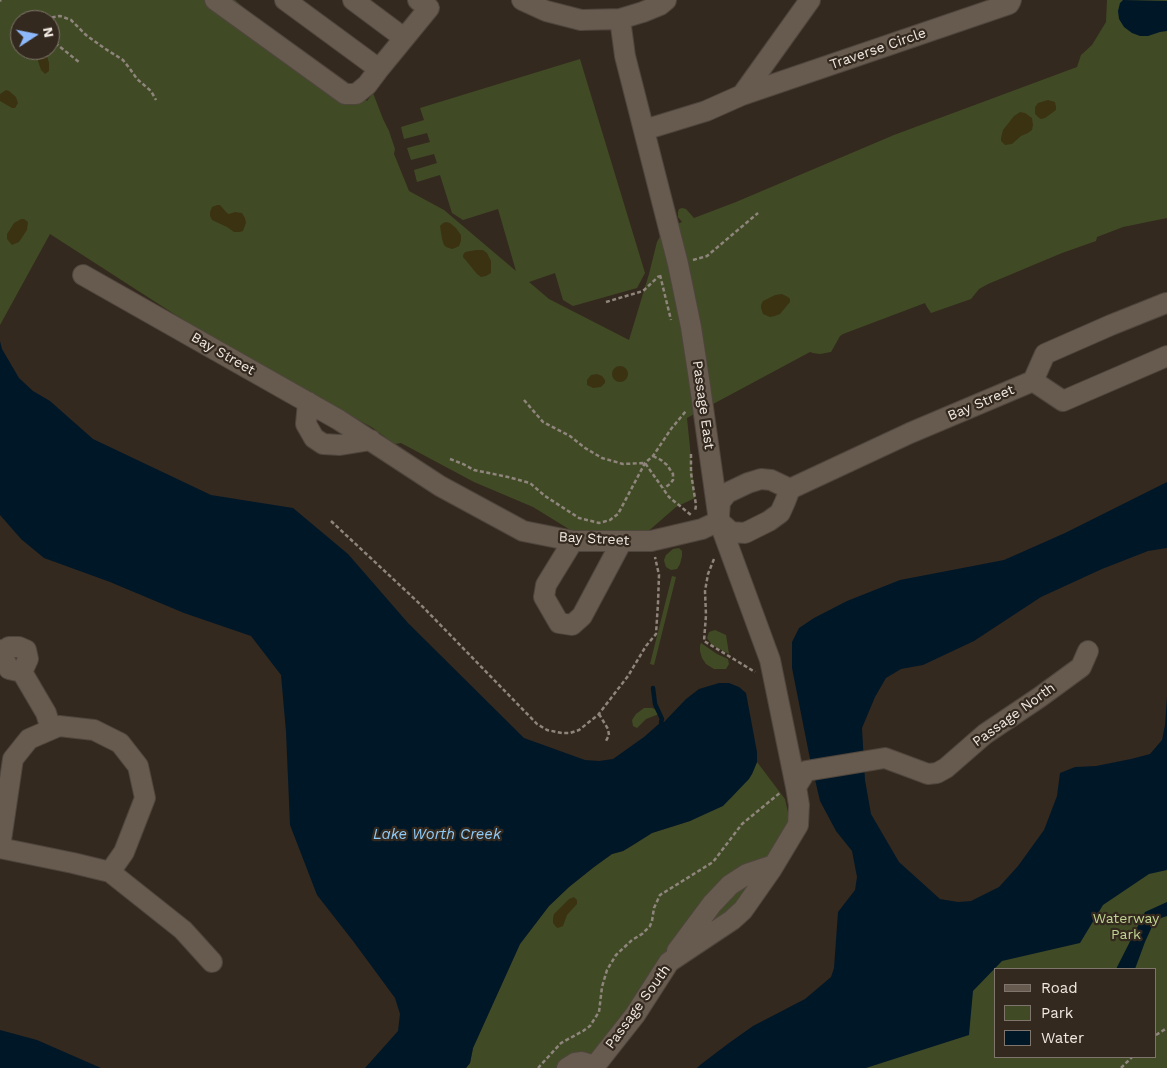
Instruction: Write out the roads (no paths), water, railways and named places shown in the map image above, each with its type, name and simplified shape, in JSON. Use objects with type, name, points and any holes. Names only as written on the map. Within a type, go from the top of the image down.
[{"type":"street","points":[[215,0],[345,94],[356,94],[367,85],[404,38],[428,3]]},
{"type":"street","points":[[285,0],[379,69]]},
{"type":"street","points":[[353,0],[404,38]]},
{"type":"street","points":[[522,0],[546,12],[581,20],[620,19],[660,5],[666,0]]},
{"type":"street","points":[[742,95],[810,0]]},
{"type":"street","name":"Traverse Circle","points":[[644,130],[706,111],[742,95],[1009,4],[1012,0]]},
{"type":"street","name":"Passage East","points":[[620,19],[625,56],[678,264],[691,326],[700,379],[710,525],[770,660],[794,783]]},
{"type":"street","name":"Bay Street","points":[[83,274],[339,420],[440,486],[523,532],[573,541],[651,542],[710,525]]},
{"type":"street","points":[[1167,303],[1045,354],[1033,381],[1063,401],[1167,356]]},
{"type":"street","name":"Bay Street","points":[[790,488],[910,433],[1033,381]]},
{"type":"street","points":[[308,402],[306,424],[314,438],[323,444],[340,445],[371,440]]},
{"type":"street","points":[[761,479],[771,480],[790,488],[780,513],[769,521],[744,533],[731,532],[710,525],[720,502],[727,493],[761,479]]},
{"type":"street","points":[[573,541],[546,585],[544,596],[560,623],[572,625],[582,616],[622,541]]},
{"type":"street","points":[[1,651],[9,669],[22,672],[46,713],[51,729]]},
{"type":"street","name":"Passage North","points":[[794,783],[885,758],[928,774],[937,773],[946,768],[984,734],[1081,667],[1088,651]]},
{"type":"street","points":[[110,872],[124,852],[145,798],[138,766],[120,742],[94,730],[59,726],[29,739],[13,759],[0,848],[110,872],[183,930],[212,962]]},
{"type":"street","name":"Passage South","points":[[595,1068],[635,1015],[669,962],[738,915],[749,902],[798,825],[799,805],[794,783]]},
{"type":"street","points":[[669,962],[712,904],[730,885],[747,874],[774,864]]},
{"type":"street","points":[[567,1068],[575,1063],[582,1062],[595,1068]]},
{"type":"water","points":[[1123,0],[1167,1],[1167,31],[1148,36],[1132,33],[1124,27],[1119,19],[1118,11]]},
{"type":"water","name":"Lake Worth Creek","points":[[0,341],[2,349],[19,378],[33,391],[50,401],[93,439],[211,495],[293,508],[348,554],[408,623],[524,738],[585,760],[613,759],[644,737],[661,722],[664,722],[686,699],[699,689],[719,683],[729,683],[739,687],[746,693],[757,752],[757,762],[752,774],[723,806],[690,821],[652,833],[623,851],[612,854],[569,887],[549,906],[520,944],[473,1048],[470,1063],[466,1068],[365,1068],[398,1031],[400,1014],[395,998],[317,895],[290,825],[286,732],[281,675],[251,636],[184,613],[110,582],[44,558],[21,539],[0,515]]},
{"type":"water","points":[[1167,482],[1167,548],[1148,551],[1102,569],[1041,597],[974,641],[923,665],[901,669],[886,678],[875,697],[862,728],[865,780],[871,814],[899,862],[940,899],[958,902],[971,901],[999,887],[1018,866],[1044,830],[1057,796],[1060,773],[1075,767],[1096,766],[1150,754],[1162,740],[1167,696],[1167,870],[1149,874],[1103,905],[1080,943],[1002,961],[973,991],[969,1035],[866,1068],[697,1068],[753,1026],[805,999],[831,977],[834,968],[838,912],[855,890],[857,877],[852,851],[836,831],[820,801],[809,754],[792,668],[792,642],[799,628],[847,601],[900,580],[1004,560],[1065,533]]},
{"type":"water","points":[[1167,902],[1167,916],[1155,920],[1135,968],[1117,968],[1145,912]]},
{"type":"water","points":[[0,1030],[37,1040],[101,1068],[0,1068]]},
{"type":"waterway","points":[[653,688],[655,704],[662,719],[661,722]]},
{"type":"park label","name":"Waterway Park","points":[[1126,928]]}]
